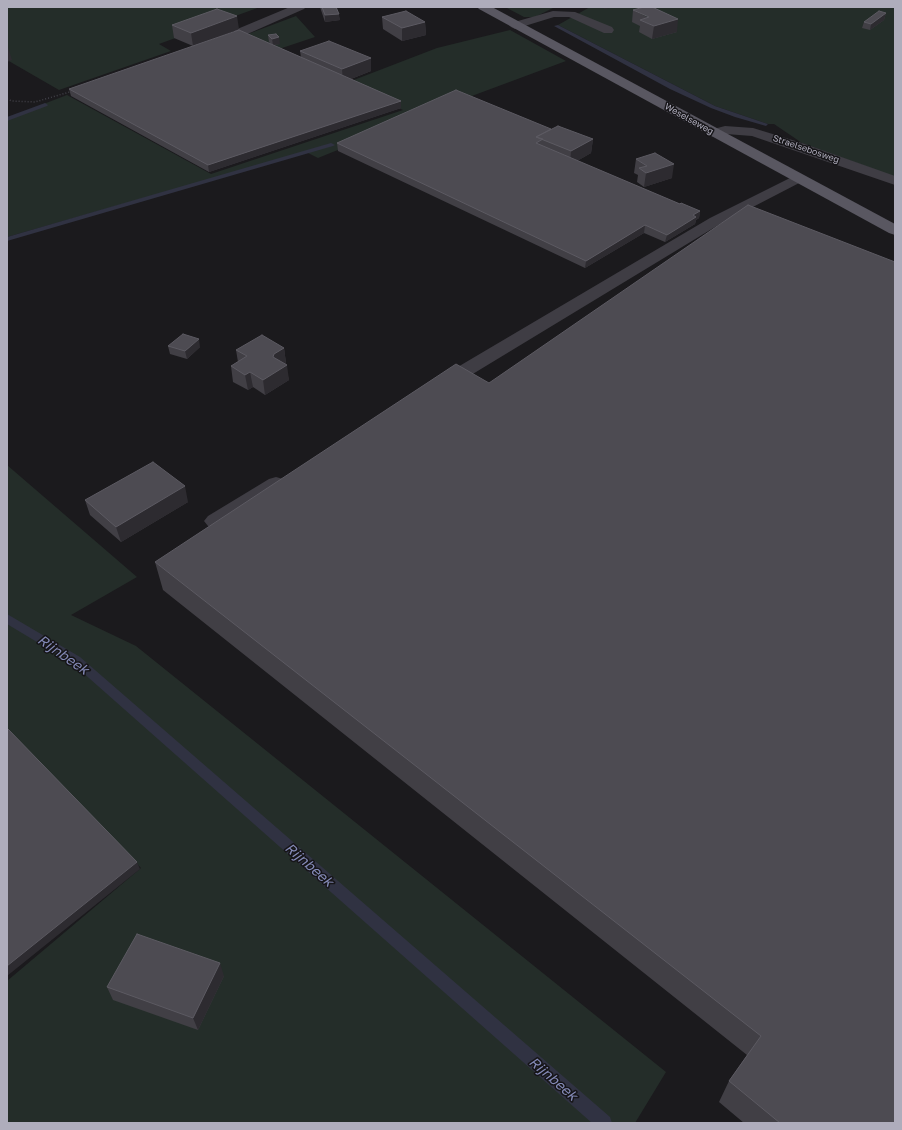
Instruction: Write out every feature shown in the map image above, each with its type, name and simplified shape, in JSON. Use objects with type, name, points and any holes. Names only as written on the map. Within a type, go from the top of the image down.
[{"type":"main road","name":"Weselseweg","points":[[483,7],[895,230]]},
{"type":"street","points":[[239,33],[300,7]]},
{"type":"street","points":[[515,25],[553,14],[571,14],[608,30]]},
{"type":"street","name":"Straelsebosweg","points":[[714,133],[724,130],[752,132],[798,146],[895,181]]},
{"type":"street","points":[[427,393],[715,221],[798,178]]},
{"type":"street","points":[[214,521],[290,476]]},
{"type":"path","points":[[7,99],[12,101],[36,102],[80,89]]},
{"type":"shaded area","points":[[260,7],[159,44],[171,51],[59,90],[7,60],[7,8]]},
{"type":"shaded area","points":[[505,7],[555,7],[535,17],[524,17]]},
{"type":"shaded area","points":[[590,7],[895,7],[895,177],[802,143],[774,124],[768,124],[715,106],[558,25]]},
{"type":"shaded area","points":[[296,16],[315,37],[273,51],[240,37]]},
{"type":"shaded area","points":[[510,30],[566,61],[461,100],[318,158],[306,152],[7,237],[7,118],[67,95],[211,174],[403,110],[346,83],[437,48]]},
{"type":"shaded area","points":[[7,465],[137,577],[71,615],[136,646],[666,1072],[635,1123],[7,1123],[7,981],[141,868],[7,729]]},
{"type":"water","points":[[558,25],[715,106],[768,124],[766,126],[735,117],[711,108],[670,89],[554,26]]},
{"type":"building","points":[[322,7],[336,7],[339,14],[325,15]]},
{"type":"building","points":[[644,7],[652,7],[678,19],[654,26],[640,20],[649,17],[633,10]]},
{"type":"building","points":[[217,9],[237,16],[191,33],[172,25]]},
{"type":"building","points":[[406,11],[425,22],[402,28],[382,17]]},
{"type":"building","points":[[879,11],[886,13],[871,24],[864,22]]},
{"type":"building","points":[[239,30],[401,101],[208,165],[69,89]]},
{"type":"building","points":[[276,34],[279,37],[272,39],[268,35]]},
{"type":"building","points":[[329,41],[371,58],[342,69],[300,51]]},
{"type":"building","points":[[456,90],[551,129],[536,137],[543,139],[536,143],[700,211],[693,215],[696,217],[667,235],[645,225],[586,261],[337,143]]},
{"type":"building","points":[[558,126],[593,139],[571,151],[536,137]]},
{"type":"building","points":[[655,153],[674,164],[646,173],[639,168],[647,166],[636,159]]},
{"type":"building","points":[[748,205],[895,262],[895,1123],[780,1123],[729,1081],[761,1036],[155,562],[456,364],[489,383]]},
{"type":"building","points":[[183,334],[199,339],[185,351],[168,346]]},
{"type":"building","points":[[262,335],[284,348],[274,354],[273,357],[287,365],[263,380],[250,372],[245,375],[231,366],[247,356],[236,350]]},
{"type":"building","points":[[153,462],[185,486],[116,527],[85,500]]},
{"type":"building","points":[[7,728],[137,862],[7,966]]},
{"type":"building","points":[[137,934],[220,963],[193,1018],[107,987]]},
{"type":"waterway","points":[[7,119],[45,105]]},
{"type":"waterway","points":[[7,239],[331,145]]},
{"type":"waterway","name":"Rijnbeek","points":[[7,618],[76,660],[604,1123]]}]
